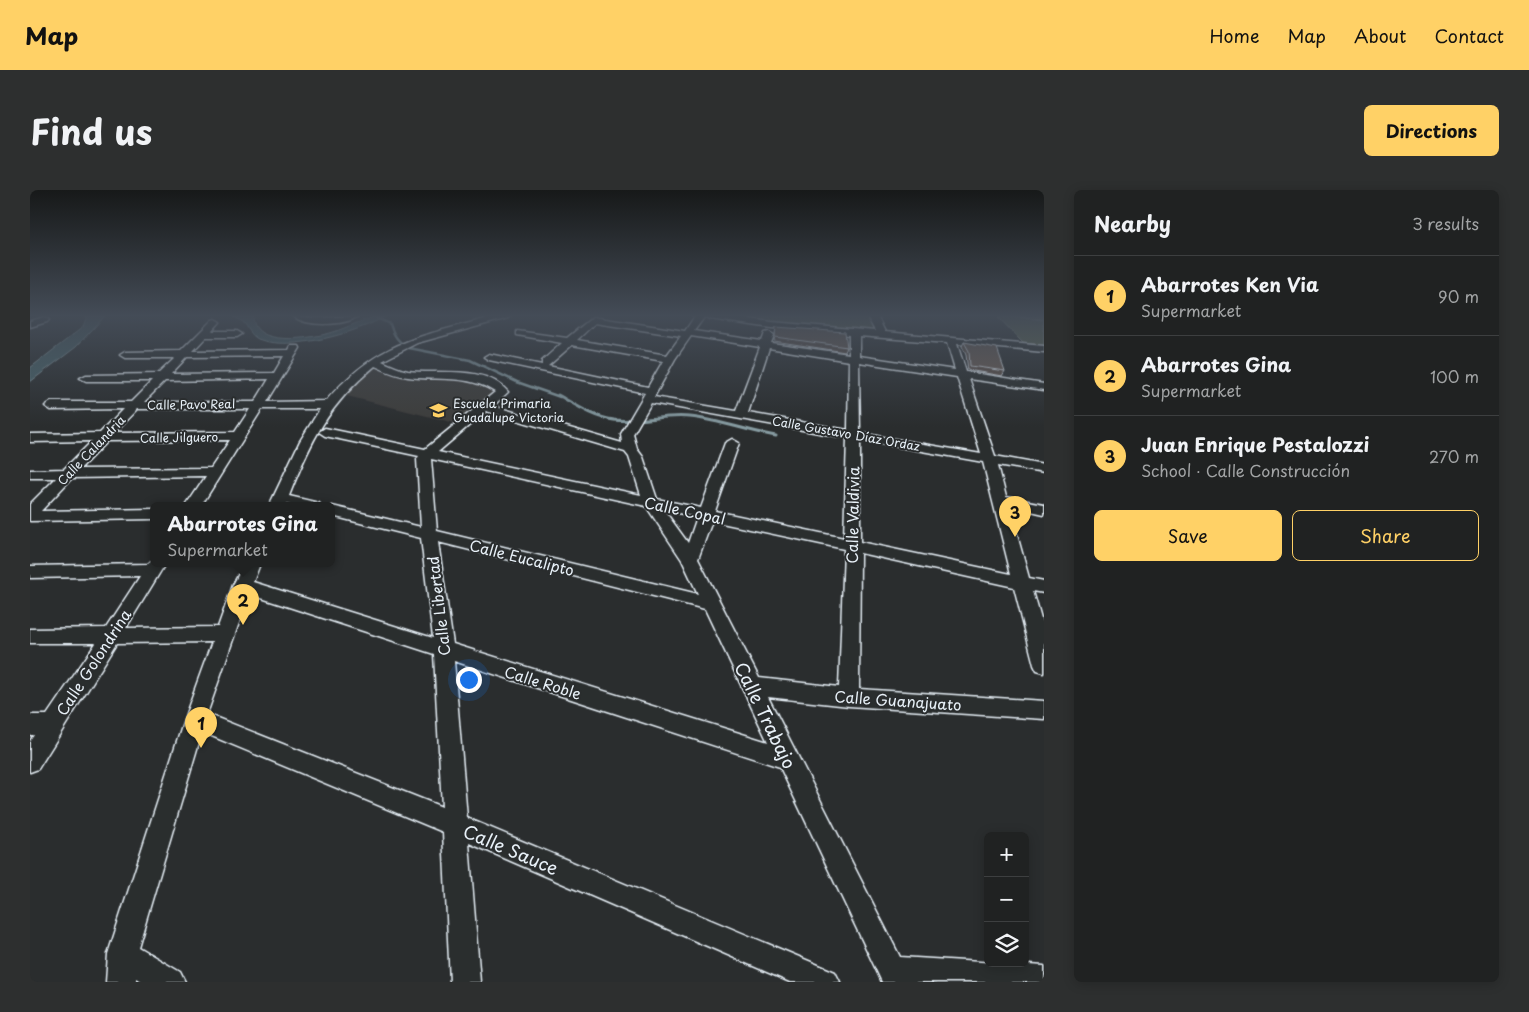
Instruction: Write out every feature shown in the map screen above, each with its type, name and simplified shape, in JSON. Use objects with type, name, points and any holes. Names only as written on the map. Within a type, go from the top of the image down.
[{"type":"street","points":[[125,355],[221,353]]},
{"type":"street","points":[[197,502],[292,353]]},
{"type":"street","points":[[278,502],[309,435],[330,405],[374,362],[388,353]]},
{"type":"street","points":[[546,363],[556,353]]},
{"type":"street","points":[[630,353],[670,360]]},
{"type":"street","points":[[485,407],[630,449],[627,434],[674,353]]},
{"type":"street","points":[[741,415],[763,353]]},
{"type":"street","points":[[820,353],[1044,387]]},
{"type":"street","name":"Calle Valdivia","points":[[849,697],[854,353]]},
{"type":"street","points":[[954,353],[989,459],[1020,582],[1044,665]]},
{"type":"street","name":"Calle Calandria","points":[[30,515],[183,354]]},
{"type":"street","name":"Calle Gustavo Díaz Ordaz","points":[[489,357],[741,415],[1044,469]]},
{"type":"street","points":[[374,362],[404,374],[464,375],[492,384],[502,392],[429,453]]},
{"type":"street","points":[[86,378],[277,376]]},
{"type":"street","name":"Calle Pavo Real","points":[[51,406],[330,405]]},
{"type":"street","name":"Calle Copal","points":[[325,432],[429,453],[705,515],[852,544],[1044,587]]},
{"type":"street","name":"Calle Jilguero","points":[[30,438],[239,436]]},
{"type":"street","points":[[690,559],[732,443]]},
{"type":"street","name":"Calle Trabajo","points":[[630,449],[636,456],[651,503],[690,559],[895,976]]},
{"type":"street","name":"Calle Libertad","points":[[429,453],[424,460],[429,535],[444,650],[465,982]]},
{"type":"street","points":[[30,474],[216,472]]},
{"type":"street","points":[[1000,500],[1044,509]]},
{"type":"street","name":"Calle Eucalipto","points":[[335,512],[712,604]]},
{"type":"street","points":[[30,515],[150,514]]},
{"type":"street","points":[[30,572],[154,567]]},
{"type":"street","name":"Calle Golondrina","points":[[30,761],[154,567]]},
{"type":"street","points":[[121,982],[122,954],[195,719],[224,634],[251,567]]},
{"type":"street","name":"Calle Roble","points":[[242,585],[788,759]]},
{"type":"street","points":[[30,636],[224,634]]},
{"type":"street","name":"Calle Guanajuato","points":[[752,686],[849,697],[1044,710]]},
{"type":"street","name":"Calle Sauce","points":[[195,719],[455,825],[825,982]]},
{"type":"street","points":[[30,725],[54,724]]},
{"type":"street","points":[[122,954],[170,982]]},
{"type":"street","points":[[895,976],[1044,981]]},
{"type":"shaded area","name":"Escuela Primaria Guadalupe Victoria","points":[[374,367],[398,376],[466,378],[491,386],[497,392],[459,424],[343,395]]},
{"type":"water","points":[[49,353],[68,353],[30,382],[30,368]]},
{"type":"building","points":[[969,353],[999,353],[1005,371],[970,366]]},
{"type":"waterway","points":[[434,353],[470,360],[517,382],[560,397]]},
{"type":"waterway","points":[[558,395],[578,407],[614,420],[623,421],[681,416],[776,436]]},
{"type":"place","name":"Escuela Primaria Guadalupe Victoria","points":[[439,410]]},
{"type":"place","name":"Juan Enrique Pestalozzi","points":[[1015,537]]},
{"type":"place","name":"Abarrotes Gina","points":[[243,625]]},
{"type":"place","name":"Abarrotes Ken Via","points":[[201,748]]}]
